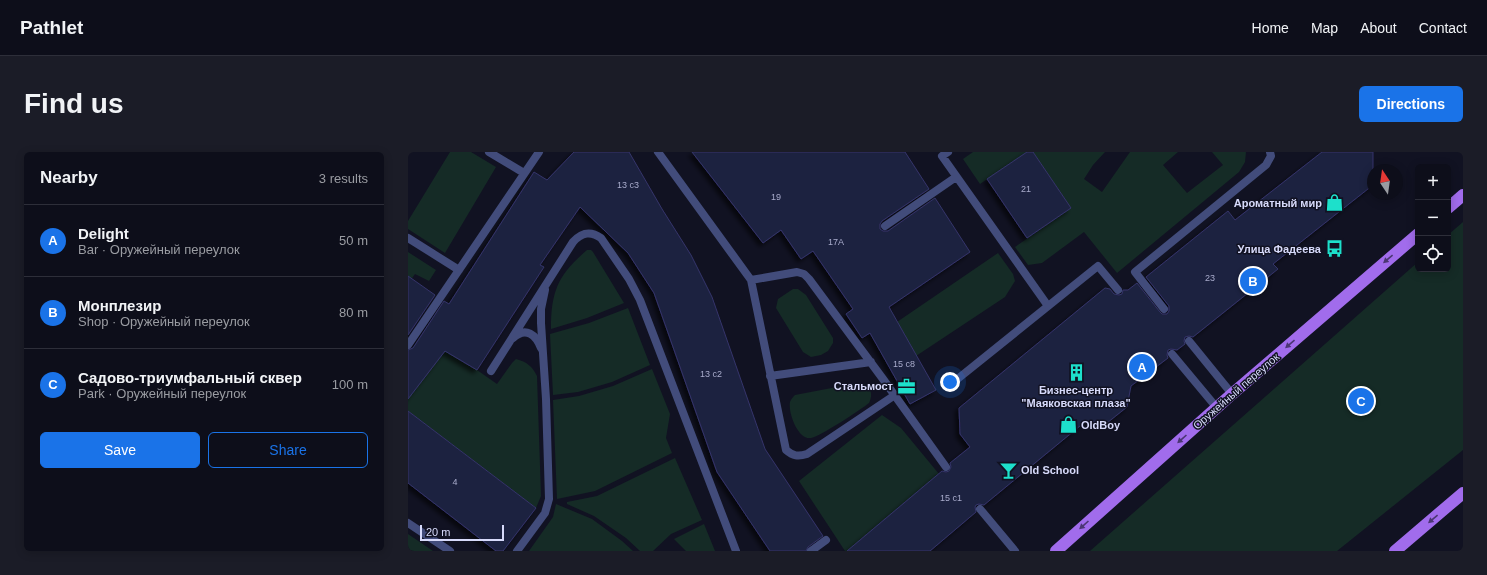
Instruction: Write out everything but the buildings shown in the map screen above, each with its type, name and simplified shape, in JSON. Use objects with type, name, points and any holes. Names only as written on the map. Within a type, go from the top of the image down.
[{"type":"main road","points":[[1451,206],[1463,196]]},
{"type":"main road","name":"Оружейный переулок","points":[[1056,551],[1232,394],[1416,236]]},
{"type":"main road","points":[[1396,551],[1463,493]]},
{"type":"lane","points":[[489,152],[524,173]]},
{"type":"lane","points":[[408,345],[539,152]]},
{"type":"lane","points":[[658,152],[751,280],[786,450],[791,455],[799,457],[807,454],[895,395]]},
{"type":"lane","points":[[948,152],[942,156],[1048,306]]},
{"type":"lane","points":[[1164,309],[1135,272],[1266,165],[1271,156],[1270,152]]},
{"type":"lane","points":[[885,226],[956,177]]},
{"type":"lane","points":[[491,372],[573,242],[580,235],[588,233],[595,234],[602,238],[640,300],[736,551]]},
{"type":"lane","points":[[408,238],[459,270]]},
{"type":"lane","points":[[955,382],[1098,266],[1118,290]]},
{"type":"lane","points":[[751,280],[797,272],[804,274],[814,285],[871,362],[946,467]]},
{"type":"lane","points":[[517,551],[545,513],[549,499],[546,398],[541,309],[543,298],[552,275]]},
{"type":"lane","points":[[511,339],[519,333],[530,333],[535,336],[539,343],[543,357]]},
{"type":"lane","points":[[1189,341],[1232,394]]},
{"type":"lane","points":[[1172,354],[1217,408]]},
{"type":"lane","points":[[770,376],[871,362]]},
{"type":"lane","points":[[980,509],[1015,551]]},
{"type":"lane","points":[[408,523],[450,551]]},
{"type":"lane","points":[[812,551],[826,540]]},
{"type":"green space","points":[[450,152],[471,152],[496,167],[445,253],[408,229],[408,221]]},
{"type":"green space","points":[[973,152],[1027,152],[980,184],[963,159]]},
{"type":"green space","points":[[1033,152],[1105,152],[1093,165],[1084,179],[1102,192],[1130,152],[1178,152],[1163,165],[1187,193],[1223,165],[1212,152],[1246,152],[1245,162],[1239,172],[1117,273],[1084,232],[1042,263],[1028,265],[1015,247],[1071,208]]},
{"type":"green space","points":[[1463,222],[1463,450],[1337,551],[1090,551],[1415,265],[1415,272],[1451,272],[1451,232]]},
{"type":"green space","points":[[587,250],[591,250],[593,252],[624,303],[587,318],[551,329],[551,316],[558,285],[569,268]]},
{"type":"green space","points":[[408,252],[436,270],[429,281],[415,274],[408,284]]},
{"type":"green space","points":[[998,253],[1013,274],[1015,281],[1005,297],[916,356],[897,322]]},
{"type":"green space","points":[[793,289],[798,289],[806,295],[833,338],[833,343],[828,351],[821,355],[811,357],[803,352],[776,308],[778,299]]},
{"type":"green space","points":[[628,308],[650,365],[612,382],[578,392],[553,395],[550,334],[589,323]]},
{"type":"green space","points":[[431,342],[497,384],[516,359],[529,365],[537,376],[541,496],[536,508],[408,411],[408,399],[432,367]]},
{"type":"green space","points":[[652,369],[670,414],[666,438],[672,453],[595,491],[557,499],[553,400],[579,396],[613,386]]},
{"type":"green space","points":[[862,383],[870,389],[871,396],[869,403],[816,436],[811,438],[802,435],[792,419],[790,401],[795,395]]},
{"type":"green space","points":[[882,415],[901,428],[939,474],[847,551],[845,551],[799,481]]},
{"type":"green space","points":[[675,458],[702,520],[671,534],[653,551],[640,551],[626,538],[594,516],[567,504],[567,502],[597,496]]},
{"type":"green space","points":[[556,504],[592,519],[633,551],[529,551],[553,517]]},
{"type":"green space","points":[[704,524],[715,551],[686,551],[674,539]]},
{"type":"green space","points":[[408,534],[433,551],[408,551]]},
{"type":"place","name":"Ароматный мир","points":[[1335,203]]},
{"type":"place","name":"Улица Фадеева","points":[[1334,249]]},
{"type":"place","name":"Монплезир","points":[[1253,281]]},
{"type":"place","name":"Delight","points":[[1142,367]]},
{"type":"place","name":"Бизнес-центр \"Маяковская плаза\"","points":[[1076,372]]},
{"type":"place","name":"Стальмост","points":[[906,386]]},
{"type":"place","name":"Садово-триумфальный сквер","points":[[1361,401]]},
{"type":"place","name":"OldBoy","points":[[1068,425]]},
{"type":"place","name":"Old School","points":[[1008,470]]}]
